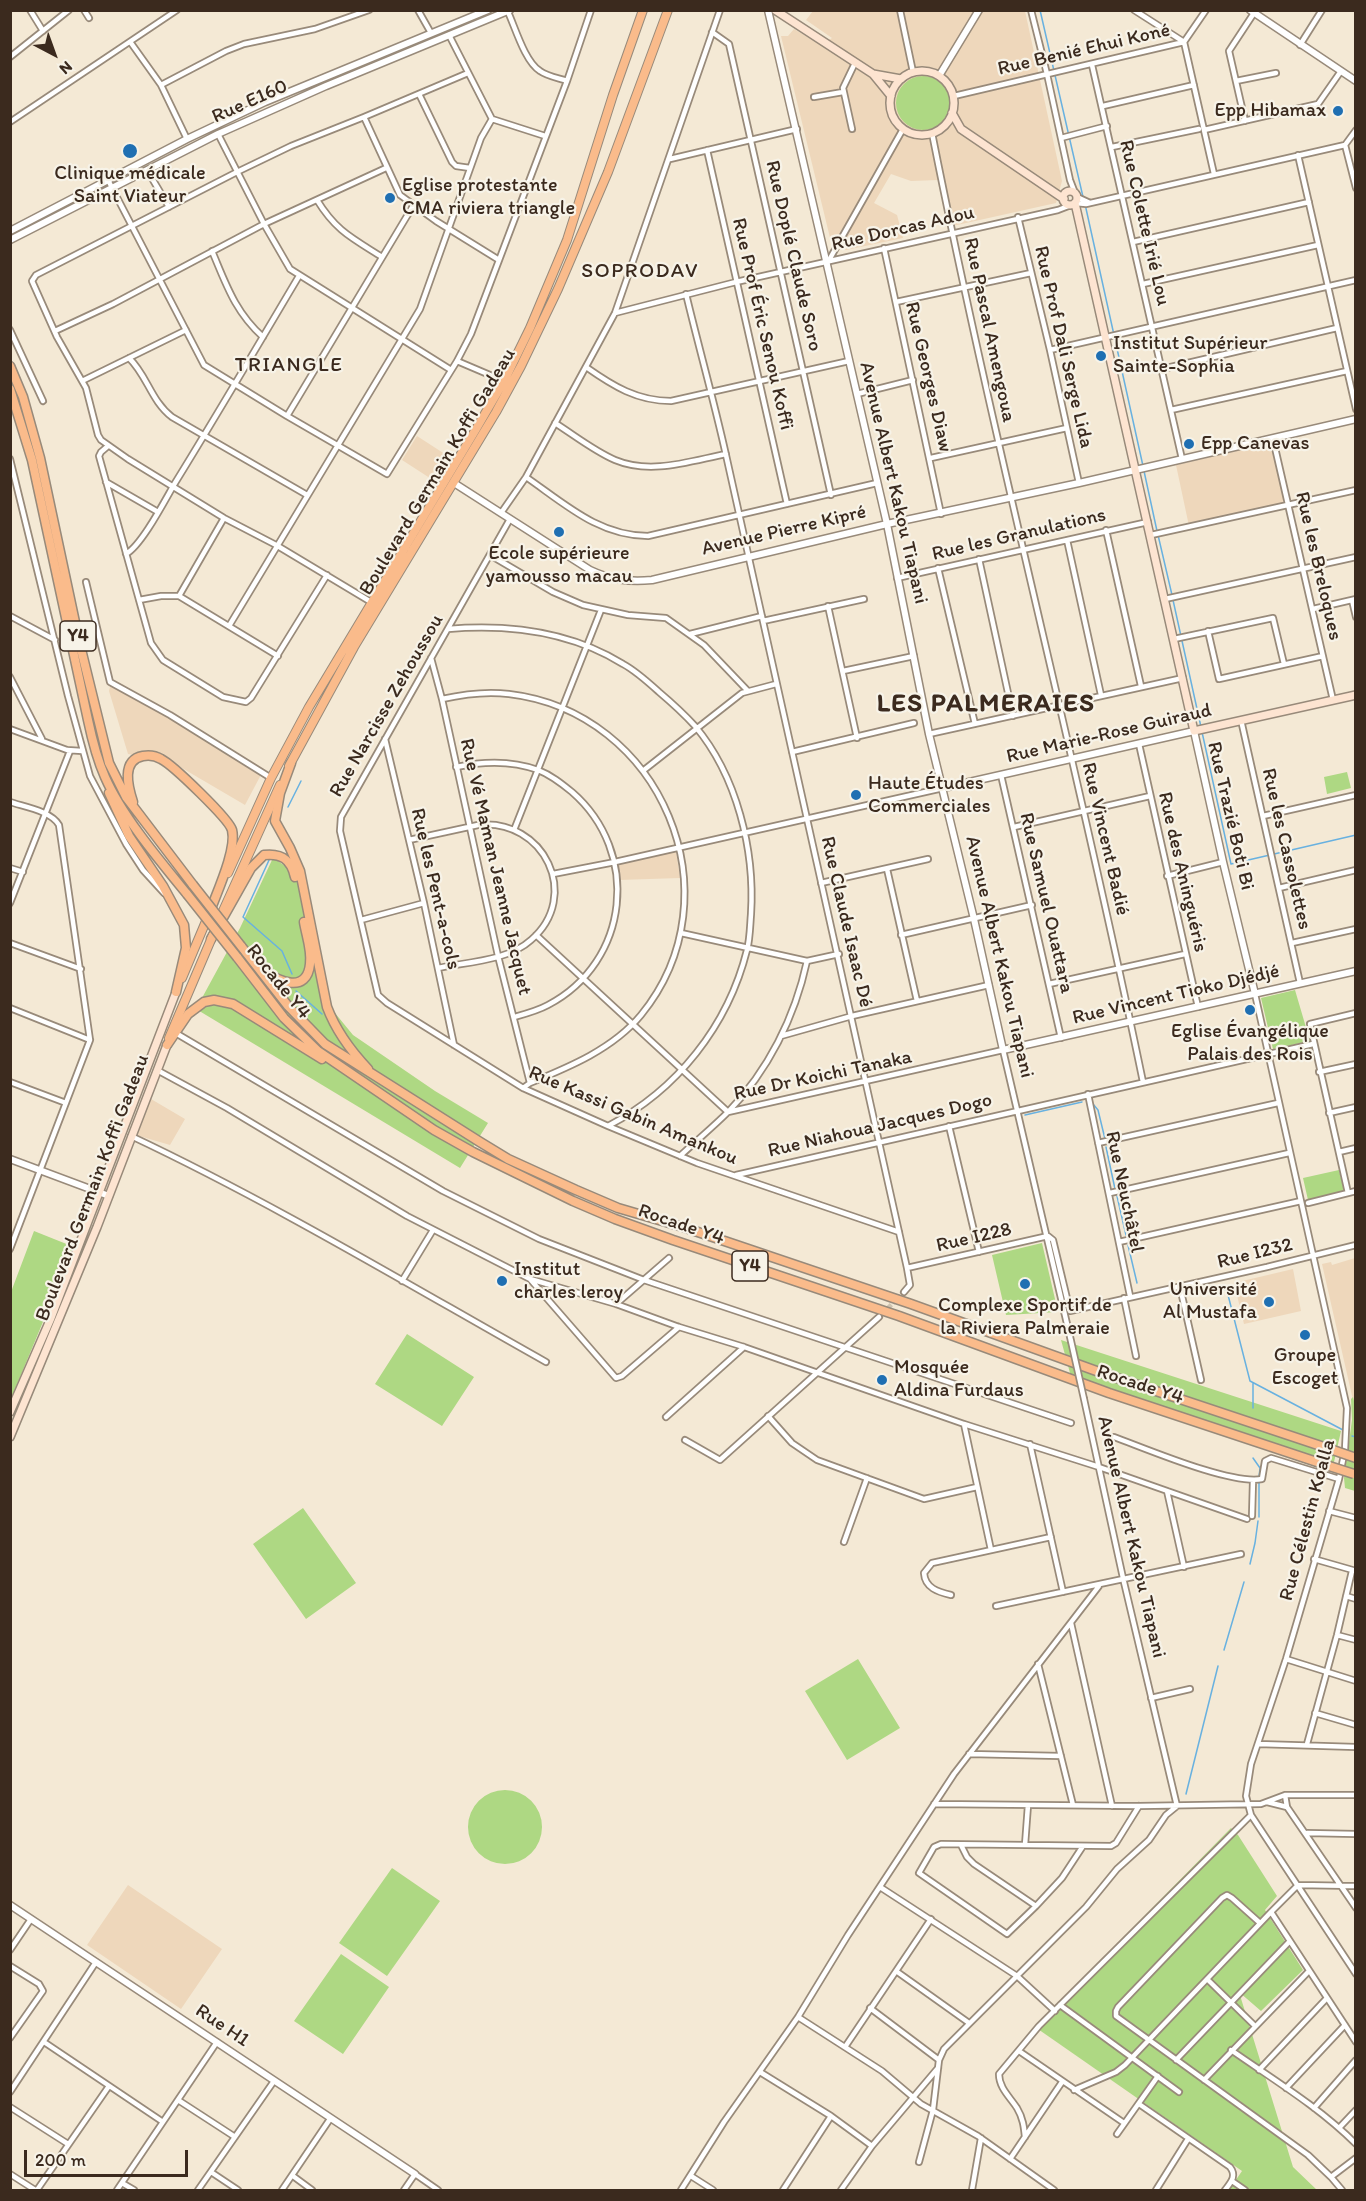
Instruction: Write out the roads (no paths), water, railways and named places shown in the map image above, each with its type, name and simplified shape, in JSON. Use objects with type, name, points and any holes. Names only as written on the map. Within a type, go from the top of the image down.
[{"type":"highway","name":"Y4","points":[[10,366],[25,404],[40,459],[105,752],[118,783],[139,816]]},
{"type":"highway","name":"Y4","points":[[10,389],[31,453],[88,720],[105,778]]},
{"type":"highway","points":[[139,816],[132,801],[128,771],[132,761],[140,757],[151,756],[164,761],[229,825],[232,837],[230,853],[209,914]]},
{"type":"highway","points":[[291,763],[280,793],[275,821],[300,871],[327,1007],[334,1025],[353,1053],[390,1086]]},
{"type":"highway","name":"Rocade Y4","points":[[105,778],[121,806],[187,894],[284,1018],[302,1037],[360,1081],[434,1130],[473,1152],[615,1219],[900,1317],[1109,1393],[1355,1475]]},
{"type":"highway","points":[[105,778],[116,811],[129,836],[180,916],[186,935],[186,948],[176,992]]},
{"type":"highway","name":"Rocade Y4","points":[[139,816],[309,1030],[343,1056],[508,1159],[618,1208],[683,1227],[912,1304],[1102,1372],[1356,1458]]},
{"type":"highway","points":[[211,939],[256,861],[264,855],[280,855],[289,860],[294,870],[310,967],[301,980],[286,983],[276,979],[251,959]]},
{"type":"highway","points":[[167,1045],[174,1031],[196,1007],[214,1000],[226,1002],[244,1010],[284,1037],[360,1081]]},
{"type":"main road","name":"Boulevard Germain Koffi Gadeau","points":[[10,1412],[51,1318],[176,992],[271,778],[333,665],[504,381],[534,320],[567,240],[613,95],[643,10]]},
{"type":"main road","name":"Boulevard Germain Koffi Gadeau","points":[[174,1031],[211,939],[291,763],[358,639],[508,390],[558,289],[608,172],[668,10]]},
{"type":"main road","points":[[775,10],[873,74],[891,96]]},
{"type":"main road","points":[[942,128],[952,113],[954,96],[950,86],[939,76],[926,71],[913,72],[901,79],[891,96],[892,114],[903,129],[923,135],[942,128],[961,129]]},
{"type":"main road","points":[[873,74],[901,79]]},
{"type":"main road","points":[[952,113],[961,129],[1052,190],[1076,200]]},
{"type":"main road","name":"Rue Trazié Boti Bi","points":[[1076,200],[1194,731]]},
{"type":"main road","name":"Rue Marie-Rose Guiraud","points":[[1194,731],[1356,695]]},
{"type":"main road","name":"Boulevard Germain Koffi Gadeau","points":[[10,1437],[109,1196],[167,1045]]},
{"type":"street","points":[[30,10],[43,31]]},
{"type":"street","points":[[10,57],[69,10]]},
{"type":"street","points":[[84,10],[89,18]]},
{"type":"street","points":[[10,122],[177,10]]},
{"type":"street","points":[[161,85],[234,48],[315,29],[369,10]]},
{"type":"street","points":[[418,10],[431,33]]},
{"type":"street","name":"Rue E160","points":[[10,231],[187,139],[265,102],[488,10]]},
{"type":"street","points":[[108,180],[204,364],[337,446],[386,474],[389,473],[471,334],[567,81],[591,10]]},
{"type":"street","points":[[501,513],[526,477],[615,313],[720,10]]},
{"type":"street","name":"Avenue Albert Kakou Tiapani","points":[[768,10],[887,524],[928,734],[943,788],[1048,1236],[1123,1578],[1177,1806]]},
{"type":"street","points":[[900,10],[913,72]]},
{"type":"street","points":[[939,76],[979,10]]},
{"type":"street","points":[[1031,10],[1076,200],[1123,195],[1345,145],[1356,130]]},
{"type":"street","points":[[1134,10],[1184,42],[1214,174]]},
{"type":"street","name":"Rue Benié Ehui Koné","points":[[954,96],[1184,42],[1206,10]]},
{"type":"street","points":[[1300,45],[1323,10]]},
{"type":"street","points":[[509,11],[535,67],[541,72],[567,81]]},
{"type":"street","name":"Rue E160","points":[[10,240],[218,134],[509,11]]},
{"type":"street","points":[[1245,121],[1229,51],[1252,12],[1356,81]]},
{"type":"street","name":"Rue Doplé Claude Soro","points":[[712,32],[729,44],[831,495]]},
{"type":"street","points":[[449,35],[492,119],[545,136]]},
{"type":"street","points":[[131,43],[161,85],[187,139]]},
{"type":"street","points":[[852,129],[843,92],[844,83],[855,63]]},
{"type":"street","name":"Rue Colette Irié Lou","points":[[1092,65],[1182,459]]},
{"type":"street","points":[[1112,147],[1318,104],[1341,71]]},
{"type":"street","points":[[371,602],[276,545],[224,518],[108,446],[98,435],[90,397],[33,285],[34,277],[291,146],[468,73]]},
{"type":"street","points":[[1236,81],[1276,73]]},
{"type":"street","points":[[1103,106],[1194,85]]},
{"type":"street","points":[[814,97],[843,92]]},
{"type":"street","points":[[419,94],[452,162],[456,166],[470,168]]},
{"type":"street","points":[[364,117],[396,191],[413,206],[499,260]]},
{"type":"street","points":[[229,626],[424,300],[481,138],[492,119]]},
{"type":"street","points":[[1061,138],[1107,126]]},
{"type":"street","points":[[670,159],[797,129]]},
{"type":"street","points":[[828,262],[903,129]]},
{"type":"street","name":"Rue Pascal Amengoua","points":[[932,133],[964,288],[1012,498]]},
{"type":"street","points":[[218,134],[286,264],[299,276],[451,370]]},
{"type":"street","points":[[1345,145],[1356,188]]},
{"type":"street","name":"Rue Prof Éric Senou Koffi","points":[[706,150],[787,504]]},
{"type":"street","points":[[1298,155],[1356,410]]},
{"type":"street","points":[[55,331],[113,304],[264,224],[386,168]]},
{"type":"street","points":[[147,170],[169,207]]},
{"type":"street","points":[[317,200],[335,226],[382,257]]},
{"type":"street","name":"Rue Dorcas Adou","points":[[615,313],[736,282],[1018,217],[1058,210],[1076,200]]},
{"type":"street","points":[[1134,242],[1309,202]]},
{"type":"street","points":[[287,416],[413,206]]},
{"type":"street","name":"Rue Prof Dali Serge Lida","points":[[1018,217],[1079,483]]},
{"type":"street","points":[[1143,284],[1318,245]]},
{"type":"street","name":"Rue Georges Diaw","points":[[884,248],[931,458],[941,514]]},
{"type":"street","points":[[212,251],[244,318],[263,337]]},
{"type":"street","points":[[896,302],[1031,273]]},
{"type":"street","points":[[126,554],[134,547],[158,512],[299,276]]},
{"type":"street","points":[[1050,350],[1356,280]]},
{"type":"street","name":"Rue Claude Isaac Dé","points":[[686,294],[726,454],[776,684],[839,954],[907,1268],[910,1285],[904,1292]]},
{"type":"street","points":[[1161,369],[1337,328]]},
{"type":"street","points":[[10,330],[43,400]]},
{"type":"street","points":[[82,381],[186,330]]},
{"type":"street","points":[[129,358],[140,370],[163,410],[307,495]]},
{"type":"street","points":[[457,361],[504,381]]},
{"type":"street","points":[[586,368],[622,391],[650,400],[670,401],[849,361]]},
{"type":"street","points":[[1171,410],[1347,371]]},
{"type":"street","points":[[857,394],[914,380]]},
{"type":"street","name":"Avenue Pierre Kipré","points":[[454,483],[590,570],[613,579],[652,580],[887,524],[941,514],[1356,419]]},
{"type":"street","points":[[555,423],[613,459],[633,465],[663,467],[726,454]]},
{"type":"street","points":[[931,458],[1067,428]]},
{"type":"street","name":"Rue les Breloques","points":[[1273,439],[1333,700]]},
{"type":"street","points":[[108,446],[99,456],[151,643],[163,660],[223,697],[249,701],[327,575]]},
{"type":"street","points":[[10,459],[82,751],[93,782],[126,844],[143,870],[174,904]]},
{"type":"street","points":[[526,477],[608,530],[619,534],[648,536],[877,483]]},
{"type":"street","points":[[106,482],[158,512]]},
{"type":"street","points":[[1151,535],[1356,490]]},
{"type":"street","name":"Rue Vincent Badié","points":[[1012,498],[1143,1082]]},
{"type":"street","points":[[179,596],[224,518]]},
{"type":"street","name":"Rue Narcisse Zehoussou","points":[[361,920],[340,823],[346,808],[510,519]]},
{"type":"street","name":"Rue les Granulations","points":[[897,578],[1148,522]]},
{"type":"street","points":[[1107,530],[1141,686]]},
{"type":"street","points":[[1067,540],[1101,695]]},
{"type":"street","points":[[490,555],[553,592],[601,610],[661,616],[690,634],[713,654],[747,690]]},
{"type":"street","points":[[1165,599],[1356,557]]},
{"type":"street","points":[[979,559],[1013,716]]},
{"type":"street","points":[[939,568],[975,724]]},
{"type":"street","points":[[86,582],[110,682],[170,715],[271,778]]},
{"type":"street","points":[[139,600],[160,596],[179,596],[278,656]]},
{"type":"street","points":[[690,634],[864,598]]},
{"type":"street","points":[[1313,609],[1354,599],[1356,617]]},
{"type":"street","points":[[828,606],[857,738]]},
{"type":"street","points":[[514,830],[601,610]]},
{"type":"street","points":[[10,616],[55,640]]},
{"type":"street","points":[[1174,639],[1273,618],[1284,664]]},
{"type":"street","points":[[448,628],[505,627],[540,633],[586,645],[634,670],[678,708],[696,728],[723,771],[745,833],[752,884],[748,948],[738,979],[717,1025],[682,1070],[664,1087],[641,1106],[608,1126]]},
{"type":"street","points":[[1208,631],[1219,679],[1323,656]]},
{"type":"street","points":[[843,671],[914,656]]},
{"type":"street","name":"Rue Vé Maman Jeanne Jacquet","points":[[431,658],[498,956],[530,1083]]},
{"type":"street","points":[[10,678],[43,740]]},
{"type":"street","points":[[928,734],[1183,678]]},
{"type":"street","points":[[644,770],[747,690],[776,684]]},
{"type":"street","points":[[442,699],[469,694],[511,694],[562,708],[606,734],[644,770],[668,814],[679,848],[685,885],[685,903],[681,933],[663,980],[632,1024],[583,1059],[530,1083],[524,1088]]},
{"type":"street","name":"Rue les Cassolettes","points":[[1242,720],[1300,983]]},
{"type":"street","points":[[792,752],[914,723]]},
{"type":"street","points":[[10,729],[70,751],[82,751]]},
{"type":"street","name":"Rue Marie-Rose Guiraud","points":[[553,874],[679,848],[1194,731]]},
{"type":"street","name":"Rue Trazié Boti Bi","points":[[1194,731],[1255,994]]},
{"type":"street","name":"Rue les Pent-a-cols","points":[[385,739],[424,903],[454,1045]]},
{"type":"street","name":"Rue des Aninguéris","points":[[1139,744],[1198,1007]]},
{"type":"street","points":[[10,903],[70,751]]},
{"type":"street","points":[[456,767],[479,762],[497,762],[537,770],[558,780],[589,809],[605,834],[615,862],[618,900],[613,927],[602,952],[582,978],[550,1004],[514,1017]]},
{"type":"street","name":"Rue Samuel Ouattara","points":[[1001,775],[1061,1038]]},
{"type":"street","points":[[1263,816],[1356,795]]},
{"type":"street","points":[[1014,827],[1150,796]]},
{"type":"street","points":[[10,802],[45,814],[59,825],[90,1040],[10,1249]]},
{"type":"street","points":[[409,840],[487,824],[514,830],[524,835],[541,850],[553,874],[554,889],[551,910],[536,935],[523,946],[498,956],[438,968]]},
{"type":"street","points":[[821,883],[928,859]]},
{"type":"street","points":[[1167,876],[1223,862]]},
{"type":"street","points":[[10,868],[23,872]]},
{"type":"street","points":[[887,869],[917,1001]]},
{"type":"street","points":[[1279,888],[1356,870]]},
{"type":"street","points":[[361,920],[424,903]]},
{"type":"street","points":[[902,935],[1032,905]]},
{"type":"street","name":"Rue Kassi Gabin Amankou","points":[[361,920],[378,995],[387,1003],[524,1088],[680,1156],[899,1232]]},
{"type":"street","points":[[1292,943],[1356,929]]},
{"type":"street","points":[[681,933],[807,961],[839,954]]},
{"type":"street","name":"Rue Dr Koichi Tanaka","points":[[536,935],[728,1112],[1004,1050]]},
{"type":"street","points":[[10,943],[81,969]]},
{"type":"street","points":[[1049,984],[1185,954]]},
{"type":"street","points":[[680,1156],[728,1112],[753,1083],[781,1036],[802,985],[807,961]]},
{"type":"street","name":"Rue Vincent Tioko Djédjé","points":[[1004,1050],[1356,971]]},
{"type":"street","points":[[781,1036],[852,1016],[989,985]]},
{"type":"street","name":"Rue Célestin Koalla","points":[[1247,1804],[1246,1790],[1258,1744],[1286,1659],[1338,1479],[1345,1449],[1347,1408],[1255,994]]},
{"type":"street","points":[[10,1008],[90,1040]]},
{"type":"street","points":[[1348,1193],[1310,1024],[1356,1013]]},
{"type":"street","points":[[174,1031],[453,1196],[538,1239],[644,1280],[1071,1423]]},
{"type":"street","name":"Rue Niahoua Jacques Dogo","points":[[734,1175],[1313,1044]]},
{"type":"street","points":[[1319,1072],[1356,1064]]},
{"type":"street","points":[[157,1070],[227,1108],[433,1230],[530,1279],[616,1304],[964,1424],[1250,1517],[1253,1480]]},
{"type":"street","points":[[10,1082],[66,1103]]},
{"type":"street","name":"Rue Neuchâtel","points":[[1088,1094],[1119,1242],[1136,1356]]},
{"type":"street","points":[[1098,1143],[1278,1103]]},
{"type":"street","points":[[1329,1113],[1356,1107]]},
{"type":"street","points":[[949,1126],[979,1252]]},
{"type":"street","points":[[131,1136],[192,1165],[546,1362]]},
{"type":"street","points":[[1339,1152],[1356,1148]]},
{"type":"street","points":[[1110,1193],[1289,1153]]},
{"type":"street","points":[[10,1159],[109,1196]]},
{"type":"street","points":[[1308,1203],[1356,1191]]},
{"type":"street","points":[[1119,1242],[1301,1201]]},
{"type":"street","points":[[402,1281],[433,1230]]},
{"type":"street","name":"Rue I228","points":[[907,1268],[1048,1236]]},
{"type":"street","name":"Rue I232","points":[[1048,1236],[1053,1240],[1070,1311],[1267,1268],[1356,1245]]},
{"type":"street","points":[[616,1304],[669,1258]]},
{"type":"street","points":[[530,1279],[616,1378],[622,1376],[680,1327]]},
{"type":"street","points":[[1180,1287],[1201,1380]]},
{"type":"street","points":[[685,1440],[720,1460],[879,1317]]},
{"type":"street","points":[[666,1417],[744,1347]]},
{"type":"street","points":[[768,1416],[792,1443],[809,1455],[924,1499],[977,1487]]},
{"type":"street","points":[[964,1424],[991,1550]]},
{"type":"street","points":[[1114,1437],[1219,1474],[1240,1479],[1262,1479],[1265,1461],[1271,1458],[1338,1479]]},
{"type":"street","points":[[1030,1444],[1063,1592]]},
{"type":"street","points":[[844,1542],[867,1478]]},
{"type":"street","points":[[1167,1491],[1184,1567]]},
{"type":"street","points":[[1329,1512],[1356,1518]]},
{"type":"street","points":[[951,1595],[938,1592],[928,1585],[924,1573],[928,1566],[940,1560],[1051,1537]]},
{"type":"street","points":[[996,1606],[1099,1586],[1123,1578],[1241,1554]]},
{"type":"street","points":[[1307,1744],[1354,1571],[1314,1559]]},
{"type":"street","points":[[681,2190],[724,2122],[798,2018],[934,1804],[969,1754],[1099,1586]]},
{"type":"street","points":[[1346,1596],[1356,1599]]},
{"type":"street","points":[[1071,1623],[1112,1806]]},
{"type":"street","points":[[1337,1635],[1356,1640]]},
{"type":"street","points":[[1286,1659],[1356,1681]]},
{"type":"street","points":[[1038,1664],[1073,1805]]},
{"type":"street","points":[[1151,1698],[1190,1689]]},
{"type":"street","points":[[1315,1713],[1356,1725]]},
{"type":"street","points":[[1258,1744],[1356,1746]]},
{"type":"street","points":[[969,1754],[1061,1756]]},
{"type":"street","points":[[934,1804],[1177,1806],[1267,1802],[1285,1795],[1356,1795]]},
{"type":"street","points":[[1285,1795],[1287,1807],[1307,1833],[1356,1908]]},
{"type":"street","points":[[1267,1802],[1287,1807]]},
{"type":"street","points":[[1247,1804],[1251,1815],[1356,1974]]},
{"type":"street","points":[[1025,1845],[1028,1805]]},
{"type":"street","points":[[1083,1846],[1062,1878],[1007,1934],[920,1872],[937,1845],[1114,1845],[1139,1806]]},
{"type":"street","points":[[919,2162],[933,2110],[939,2060],[944,2049],[1086,1907],[1117,1869],[1149,1840],[1166,1815],[1177,1806]]},
{"type":"street","points":[[1025,2137],[1023,2120],[1006,2094],[998,2078],[999,2074],[1060,2005],[1251,1815]]},
{"type":"street","points":[[1307,1833],[1356,1834]]},
{"type":"street","points":[[961,1845],[967,1857],[974,1864],[1036,1906]]},
{"type":"street","points":[[1074,2090],[1116,2072],[1270,1912],[1298,1886],[1356,1886]]},
{"type":"street","points":[[880,1887],[1017,1976],[1055,2011]]},
{"type":"street","points":[[1260,1923],[1232,1898],[1227,1895],[1222,1898],[1116,2012],[1116,2016],[1290,2142],[1331,2177],[1342,2190]]},
{"type":"street","name":"Rue H1","points":[[10,1905],[415,2174]]},
{"type":"street","points":[[1270,1912],[1356,2042]]},
{"type":"street","points":[[10,1950],[32,1919]]},
{"type":"street","points":[[845,2048],[931,1919]]},
{"type":"street","points":[[1176,2060],[1289,1942]]},
{"type":"street","points":[[10,2092],[96,1962]]},
{"type":"street","points":[[10,1966],[42,1988],[42,1994],[13,2029],[10,2038]]},
{"type":"street","points":[[896,1971],[969,2023]]},
{"type":"street","points":[[1204,2080],[1309,1971]]},
{"type":"street","points":[[1207,1979],[1255,2026]]},
{"type":"street","points":[[1259,2070],[1327,1998]]},
{"type":"street","points":[[1060,2005],[1179,2092]]},
{"type":"street","points":[[870,2008],[939,2060]]},
{"type":"street","points":[[798,2018],[882,2071],[921,2104],[981,2138],[1054,2190]]},
{"type":"street","points":[[1286,2088],[1345,2025]]},
{"type":"street","points":[[44,2042],[163,2122]]},
{"type":"street","points":[[117,2190],[217,2042]]},
{"type":"street","points":[[1231,2050],[1314,2108],[1356,2144]]},
{"type":"street","points":[[1019,2051],[1124,2123]]},
{"type":"street","points":[[1314,2108],[1356,2060]]},
{"type":"street","points":[[841,2190],[872,2146],[938,2068]]},
{"type":"street","points":[[760,2072],[831,2116],[872,2146]]},
{"type":"street","points":[[1117,2134],[1158,2076]]},
{"type":"street","points":[[198,2190],[274,2081]]},
{"type":"street","points":[[1010,2159],[1062,2082]]},
{"type":"street","points":[[10,2174],[36,2190],[109,2086]]},
{"type":"street","points":[[178,2100],[235,2137]]},
{"type":"street","points":[[1139,2104],[1230,2167],[1234,2174],[1225,2190]]},
{"type":"street","points":[[10,2107],[68,2144]]},
{"type":"street","points":[[1339,2128],[1356,2110]]},
{"type":"street","points":[[783,2190],[831,2116]]},
{"type":"street","points":[[282,2190],[330,2119]]},
{"type":"street","points":[[972,2190],[981,2138]]},
{"type":"street","points":[[1156,2190],[1188,2139]]},
{"type":"street","points":[[1331,2177],[1356,2158]]},
{"type":"street","points":[[211,2172],[238,2190]]},
{"type":"street","points":[[404,2190],[415,2174],[438,2190]]},
{"type":"street","points":[[292,2176],[312,2190]]},
{"type":"street","points":[[691,2176],[713,2190]]},
{"type":"street","points":[[1232,2181],[1245,2190]]},
{"type":"street","points":[[122,2182],[134,2190]]},
{"type":"waterway","points":[[1040,10],[1083,197]]},
{"type":"waterway","points":[[1085,204],[1143,466]]},
{"type":"waterway","points":[[1144,471],[1157,531]]},
{"type":"waterway","points":[[1158,535],[1172,595]]},
{"type":"waterway","points":[[1173,600],[1201,727]]},
{"type":"waterway","points":[[1202,732],[1231,864],[1356,835]]},
{"type":"waterway","points":[[288,807],[301,781]]},
{"type":"waterway","points":[[270,858],[243,917],[282,951],[292,974]]},
{"type":"waterway","points":[[296,991],[322,1014]]},
{"type":"waterway","points":[[1025,1115],[1082,1102]]},
{"type":"waterway","points":[[1093,1104],[1098,1110],[1105,1139]]},
{"type":"waterway","points":[[1106,1147],[1115,1189]]},
{"type":"waterway","points":[[1117,1196],[1126,1235]]},
{"type":"waterway","points":[[1128,1245],[1137,1283]]},
{"type":"waterway","points":[[1187,1292],[1218,1287],[1227,1291],[1250,1381],[1343,1430]]},
{"type":"waterway","points":[[1253,1383],[1253,1408]]},
{"type":"waterway","points":[[1352,1436],[1356,1437]]},
{"type":"waterway","points":[[1253,1458],[1260,1468],[1259,1477]]},
{"type":"waterway","points":[[1259,1481],[1259,1517]]},
{"type":"waterway","points":[[1250,1564],[1258,1521]]},
{"type":"waterway","points":[[1224,1650],[1244,1582]]},
{"type":"waterway","points":[[1186,1794],[1218,1666]]},
{"type":"tunnel","points":[[879,1317],[904,1292]]},
{"type":"place","name":"Epp Hibamax","points":[[1338,111]]},
{"type":"place","name":"Clinique médicale Saint Viateur","points":[[130,151]]},
{"type":"place","name":"Eglise protestante CMA riviera triangle","points":[[390,198]]},
{"type":"place","name":"Institut Supérieur Sainte-Sophia","points":[[1101,356]]},
{"type":"place","name":"Epp Canevas","points":[[1189,444]]},
{"type":"place","name":"Ecole supérieure yamousso macau","points":[[559,532]]},
{"type":"place","name":"Haute Études Commerciales","points":[[856,795]]},
{"type":"place","name":"Eglise Évangélique Palais des Rois","points":[[1250,1010]]},
{"type":"place","name":"Institut charles leroy","points":[[502,1281]]},
{"type":"place","name":"Complexe Sportif de la Riviera Palmeraie","points":[[1025,1284]]},
{"type":"place","name":"Université Al Mustafa","points":[[1269,1302]]},
{"type":"place","name":"Groupe Escoget","points":[[1305,1335]]},
{"type":"place","name":"Mosquée Aldina Furdaus","points":[[882,1380]]},
{"type":"district","name":"SOPRODAV","points":[[640,272]]},
{"type":"district","name":"TRIANGLE","points":[[289,366]]},
{"type":"district","name":"LES PALMERAIES","points":[[986,704]]}]
